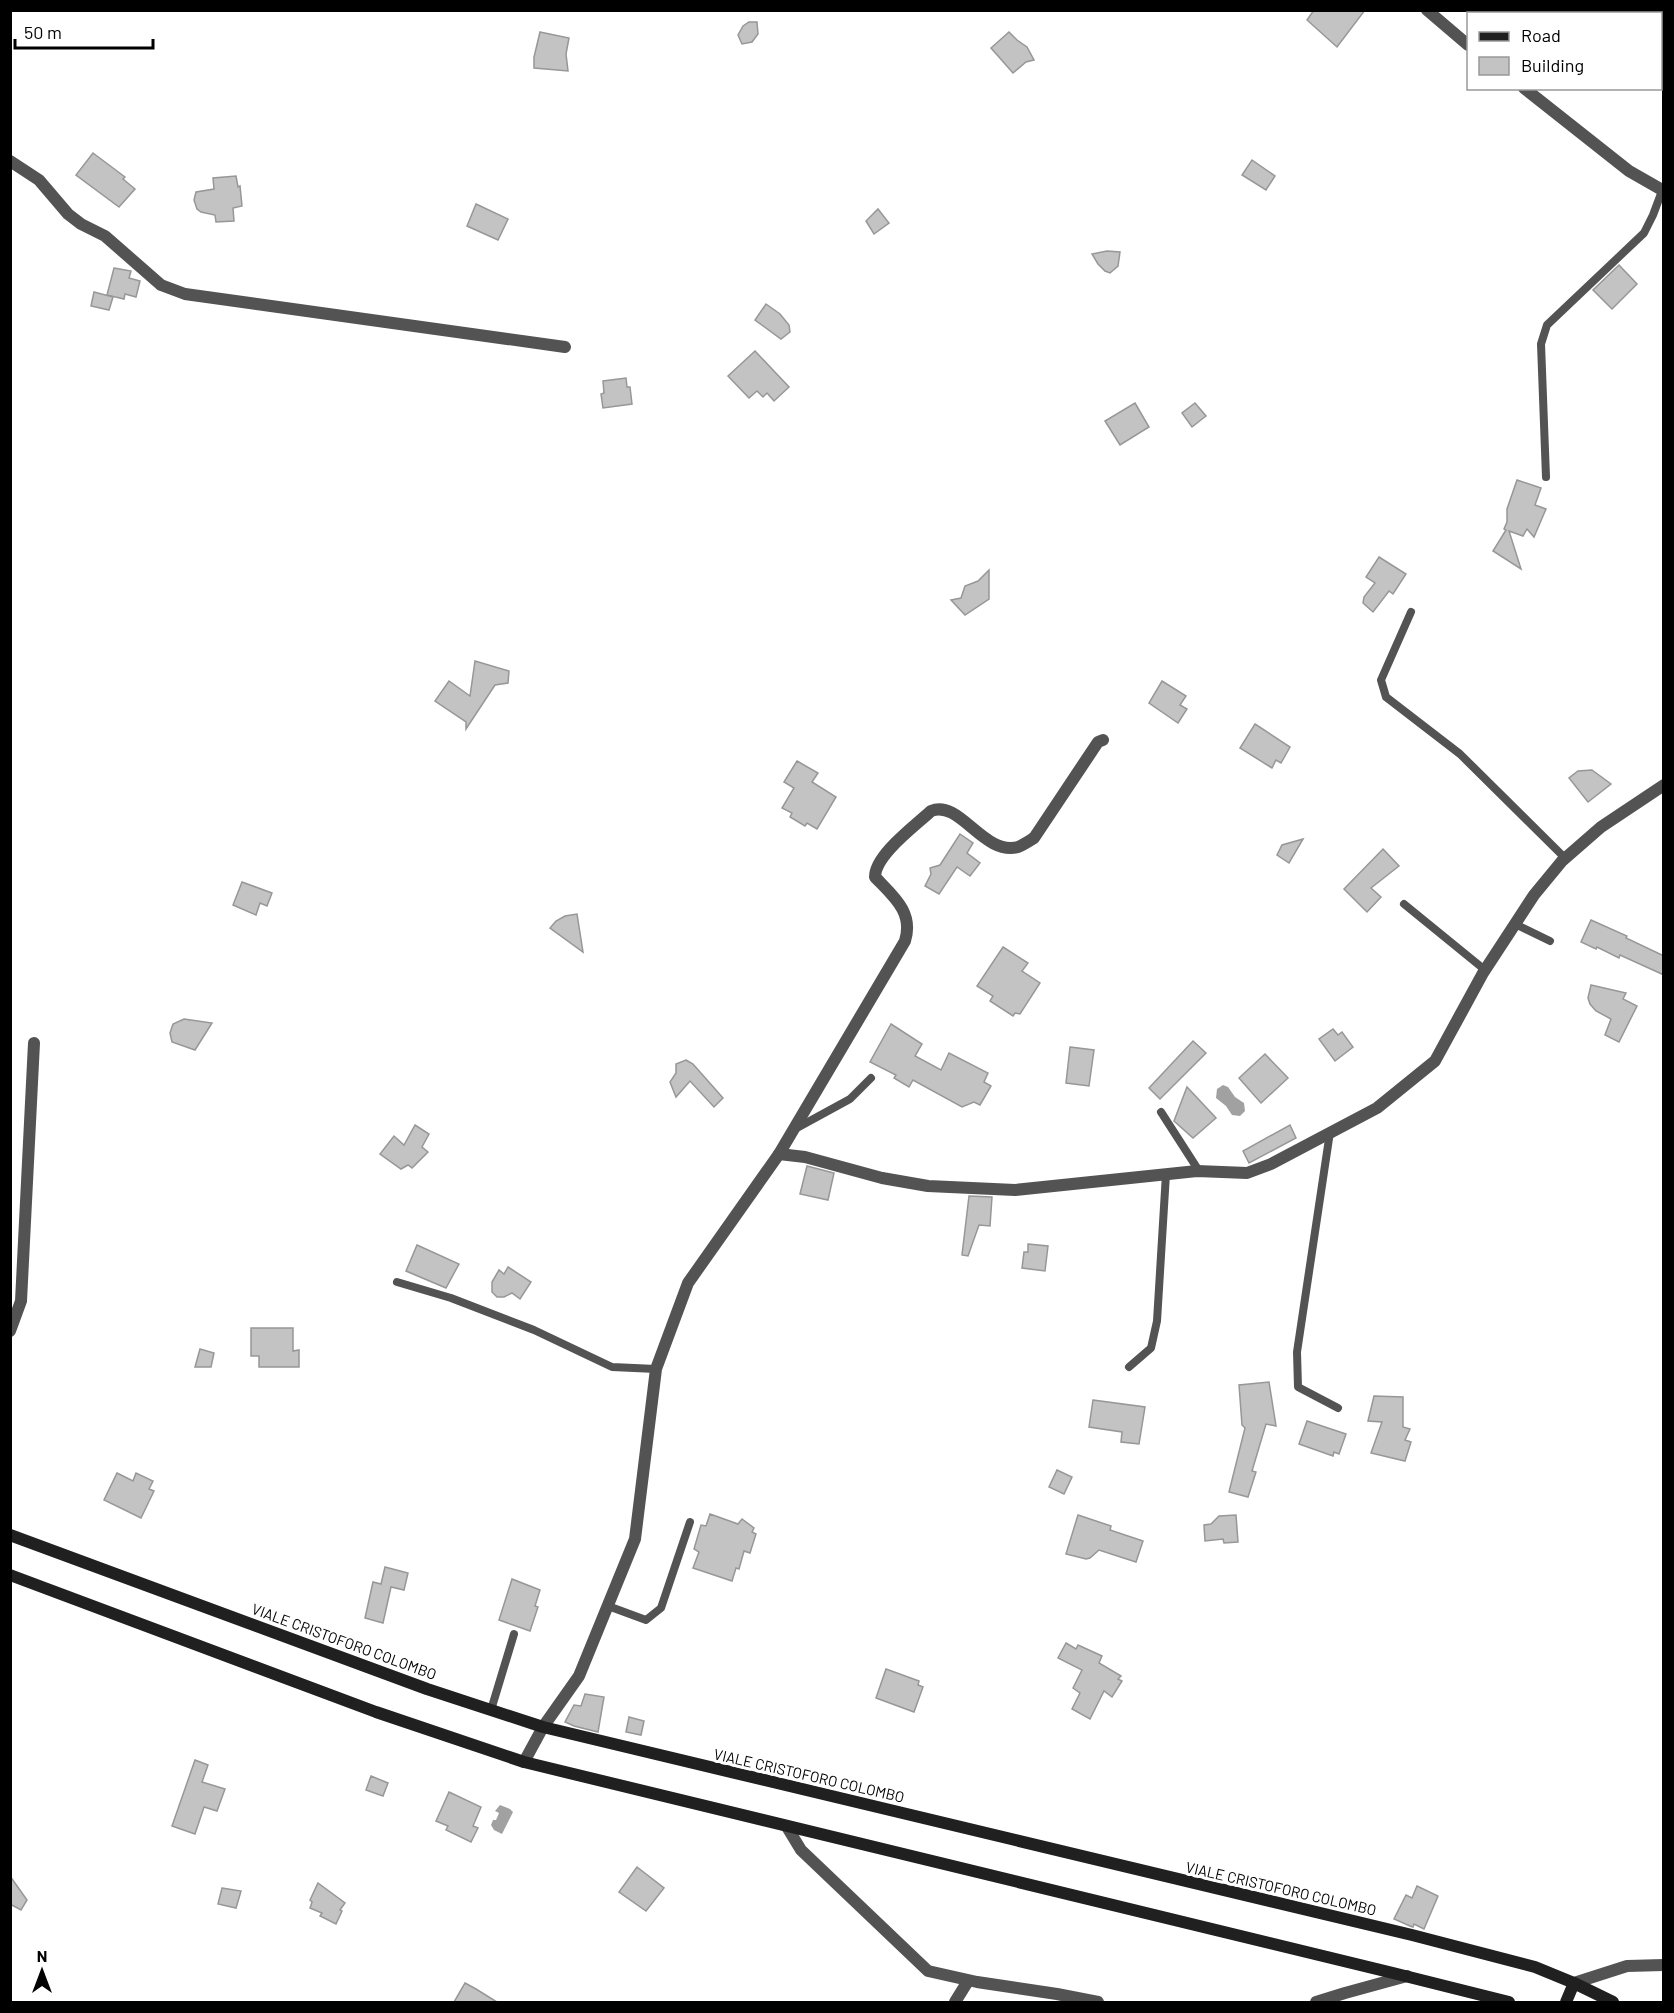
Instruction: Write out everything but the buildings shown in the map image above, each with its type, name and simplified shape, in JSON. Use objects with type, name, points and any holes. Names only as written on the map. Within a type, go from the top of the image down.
[{"type":"main road","name":"VIALE CRISTOFORO COLOMBO","points":[[10,1535],[427,1689],[543,1727],[1412,1935],[1535,1968],[1575,1983],[1612,2002]]},
{"type":"main road","points":[[10,1575],[376,1712],[524,1762],[1509,2002]]},
{"type":"main road","points":[[1566,2002],[1575,1983]]},
{"type":"street","points":[[1427,10],[1467,44]]},
{"type":"street","points":[[1527,90],[1629,171],[1663,191]]},
{"type":"street","points":[[10,161],[39,180],[68,214],[81,224],[105,236],[161,285],[185,294],[565,347]]},
{"type":"street","points":[[524,1762],[543,1727],[579,1676],[635,1539],[656,1369],[688,1283],[779,1154],[905,940],[908,929],[907,920],[900,904],[875,877],[875,869],[880,859],[931,811],[938,808],[955,815],[988,841],[1003,848],[1018,846],[1034,838],[1098,742],[1103,740]]},
{"type":"street","points":[[779,1154],[805,1157],[882,1178],[928,1186],[1015,1190],[1199,1171],[1247,1173],[1271,1164],[1377,1108],[1435,1061],[1485,970],[1534,895],[1565,858],[1601,827],[1664,785]]},
{"type":"street","points":[[10,1331],[21,1301],[34,1043]]},
{"type":"street","points":[[787,1827],[801,1850],[928,1971],[968,1981],[1098,2002]]},
{"type":"street","points":[[1575,1983],[1627,1966],[1664,1965]]},
{"type":"street","points":[[1316,2002],[1407,1976]]},
{"type":"street","points":[[955,2002],[968,1981]]},
{"type":"lane","points":[[1546,477],[1541,344],[1547,325],[1644,233],[1663,191]]},
{"type":"lane","points":[[1411,612],[1380,680],[1386,697],[1460,754],[1565,858]]},
{"type":"lane","points":[[1404,904],[1485,970]]},
{"type":"lane","points":[[1515,924],[1550,941]]},
{"type":"lane","points":[[792,1131],[850,1099],[871,1078]]},
{"type":"lane","points":[[1161,1112],[1199,1171]]},
{"type":"lane","points":[[1330,1132],[1297,1352],[1298,1387],[1338,1408]]},
{"type":"lane","points":[[1129,1367],[1151,1348],[1157,1321],[1166,1174]]},
{"type":"lane","points":[[397,1282],[451,1298],[534,1330],[612,1367],[656,1369]]},
{"type":"lane","points":[[608,1606],[646,1620],[661,1608],[690,1522]]},
{"type":"lane","points":[[491,1710],[514,1634]]},
{"type":"shaded area","points":[[1223,1085],[1244,1103],[1245,1111],[1240,1116],[1232,1115],[1216,1098],[1217,1089]]},
{"type":"shaded area","points":[[500,1805],[513,1812],[502,1834],[494,1830],[491,1825],[493,1820],[496,1820],[499,1813],[495,1811]]}]
